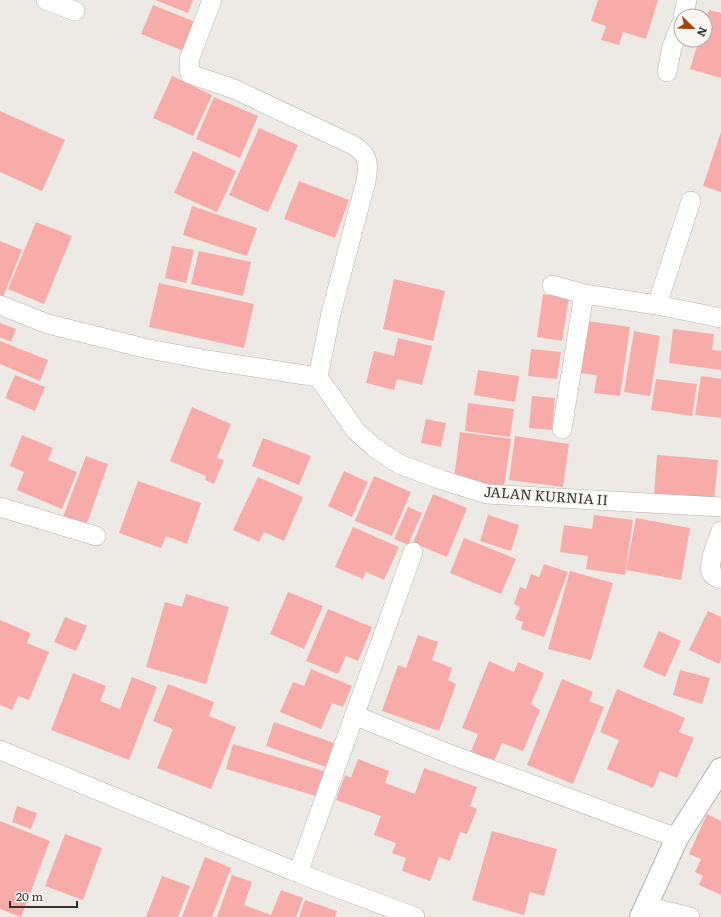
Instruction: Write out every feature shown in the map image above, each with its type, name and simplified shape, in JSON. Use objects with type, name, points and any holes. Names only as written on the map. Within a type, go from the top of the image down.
[{"type":"street","points":[[46,0],[75,11]]},
{"type":"street","points":[[0,305],[48,324],[144,348],[207,360],[318,377],[331,313],[366,181],[368,163],[364,154],[353,145],[234,89],[190,74],[189,60],[212,0]]},
{"type":"street","points":[[668,72],[673,45]]},
{"type":"street","points":[[657,305],[691,201]]},
{"type":"street","points":[[552,285],[584,294],[657,305],[721,318]]},
{"type":"street","points":[[562,429],[584,294]]},
{"type":"street","name":"JALAN KURNIA II","points":[[318,377],[356,431],[375,448],[399,464],[442,480],[487,494],[721,507]]},
{"type":"street","points":[[0,507],[96,536]]},
{"type":"street","points":[[721,531],[710,564],[713,576],[721,579]]},
{"type":"street","points":[[298,873],[413,552]]},
{"type":"street","points":[[354,715],[449,754],[677,838]]},
{"type":"street","points":[[0,750],[298,873],[415,917]]},
{"type":"street","points":[[690,917],[643,911],[677,838],[721,769]]},
{"type":"building","points":[[155,0],[193,0],[188,13]]},
{"type":"building","points":[[598,0],[658,0],[646,39],[623,32],[619,45],[601,40],[606,26],[591,21]]},
{"type":"building","points":[[153,5],[198,23],[186,52],[141,34]]},
{"type":"building","points":[[713,11],[721,13],[721,78],[690,69],[697,48],[713,48]]},
{"type":"building","points":[[172,76],[212,95],[193,136],[153,118]]},
{"type":"building","points":[[214,97],[258,116],[240,158],[196,139]]},
{"type":"building","points":[[0,111],[65,140],[42,191],[0,172]]},
{"type":"building","points":[[259,128],[298,145],[268,212],[229,195]]},
{"type":"building","points":[[721,132],[721,192],[703,186]]},
{"type":"building","points":[[193,151],[236,171],[217,212],[174,193]]},
{"type":"building","points":[[299,181],[349,200],[335,238],[284,219]]},
{"type":"building","points":[[192,206],[257,228],[247,256],[183,235]]},
{"type":"building","points":[[36,222],[72,236],[44,304],[8,289]]},
{"type":"building","points":[[0,241],[22,250],[1,302],[0,301]]},
{"type":"building","points":[[172,246],[194,250],[186,283],[165,278]]},
{"type":"building","points":[[199,251],[251,262],[243,296],[191,284]]},
{"type":"building","points":[[394,279],[445,291],[433,341],[383,329]]},
{"type":"building","points":[[159,283],[254,304],[244,348],[149,327]]},
{"type":"building","points":[[543,294],[569,298],[562,341],[537,337]]},
{"type":"building","points":[[587,321],[630,327],[620,396],[594,393],[597,375],[580,373]]},
{"type":"building","points":[[0,323],[16,329],[11,342],[0,337]]},
{"type":"building","points":[[673,329],[714,334],[712,350],[721,351],[721,370],[669,363]]},
{"type":"building","points":[[634,331],[660,336],[650,396],[624,392]]},
{"type":"building","points":[[398,338],[432,346],[422,385],[397,379],[394,390],[366,383],[374,351],[394,356]]},
{"type":"building","points":[[0,341],[48,360],[40,381],[0,364]]},
{"type":"building","points":[[531,349],[561,352],[557,379],[528,376]]},
{"type":"building","points":[[478,370],[519,376],[515,402],[474,395]]},
{"type":"building","points":[[15,375],[45,387],[35,411],[5,398]]},
{"type":"building","points":[[701,376],[721,379],[721,418],[695,415]]},
{"type":"building","points":[[656,379],[697,384],[692,416],[651,410]]},
{"type":"building","points":[[532,396],[555,398],[552,430],[529,428]]},
{"type":"building","points":[[468,403],[514,409],[510,437],[465,431]]},
{"type":"building","points":[[192,407],[231,424],[217,458],[224,460],[214,484],[205,480],[206,476],[170,461]]},
{"type":"building","points":[[426,419],[446,423],[441,447],[421,443]]},
{"type":"building","points":[[460,432],[511,439],[504,486],[454,479]]},
{"type":"building","points":[[22,435],[53,448],[48,460],[77,472],[62,509],[17,490],[24,472],[10,466]]},
{"type":"building","points":[[515,436],[569,444],[563,487],[509,480]]},
{"type":"building","points":[[263,438],[311,456],[299,485],[252,466]]},
{"type":"building","points":[[657,455],[718,460],[714,501],[654,495]]},
{"type":"building","points":[[86,456],[108,464],[86,526],[63,517]]},
{"type":"building","points":[[344,471],[368,482],[352,517],[328,506]]},
{"type":"building","points":[[374,476],[411,492],[392,536],[355,521]]},
{"type":"building","points":[[258,477],[303,497],[284,541],[264,532],[259,542],[233,530]]},
{"type":"building","points":[[138,481],[201,503],[187,544],[166,536],[161,548],[119,533]]},
{"type":"building","points":[[433,494],[467,508],[447,557],[413,543]]},
{"type":"building","points":[[408,507],[422,513],[408,545],[394,539]]},
{"type":"building","points":[[488,515],[519,525],[511,551],[480,541]]},
{"type":"building","points":[[594,515],[633,520],[625,575],[586,569],[588,556],[560,552],[564,525],[592,529]]},
{"type":"building","points":[[636,518],[690,528],[681,580],[626,570]]},
{"type":"building","points":[[353,527],[399,547],[384,580],[366,572],[363,579],[335,567]]},
{"type":"building","points":[[464,538],[516,559],[501,594],[450,573]]},
{"type":"building","points":[[544,564],[568,572],[544,637],[521,629],[523,622],[515,619],[520,607],[514,604],[520,587],[526,589],[531,574],[539,577]]},
{"type":"building","points":[[570,571],[613,583],[591,660],[548,649]]},
{"type":"building","points":[[288,592],[323,606],[304,649],[270,634]]},
{"type":"building","points":[[186,594],[229,607],[206,684],[146,667],[165,602],[182,607]]},
{"type":"building","points":[[328,609],[372,627],[358,661],[346,656],[338,674],[306,661]]},
{"type":"building","points":[[708,611],[721,617],[721,660],[719,664],[689,650]]},
{"type":"building","points":[[65,617],[87,626],[76,651],[54,642]]},
{"type":"building","points":[[0,620],[31,633],[27,643],[49,652],[29,700],[18,696],[12,710],[0,705]]},
{"type":"building","points":[[659,631],[681,641],[665,677],[643,667]]},
{"type":"building","points":[[418,635],[438,642],[432,660],[452,668],[448,680],[456,684],[439,731],[382,711],[398,665],[406,668]]},
{"type":"building","points":[[489,661],[514,672],[518,662],[544,673],[531,704],[540,710],[523,751],[502,743],[492,766],[469,756],[478,734],[462,728]]},
{"type":"building","points":[[311,669],[352,686],[343,707],[332,703],[321,729],[280,712],[293,682],[304,686]]},
{"type":"building","points":[[680,670],[710,678],[702,704],[673,695]]},
{"type":"building","points":[[73,673],[106,686],[100,701],[120,709],[132,677],[157,687],[129,760],[51,730]]},
{"type":"building","points":[[562,679],[593,692],[589,701],[604,707],[573,784],[527,765]]},
{"type":"building","points":[[168,684],[214,702],[209,716],[236,727],[211,789],[157,768],[173,729],[153,721]]},
{"type":"building","points":[[617,689],[685,718],[679,732],[694,738],[677,778],[660,771],[653,788],[607,769],[619,740],[600,732]]},
{"type":"building","points":[[274,722],[334,743],[326,767],[266,746]]},
{"type":"building","points":[[233,744],[327,772],[319,797],[226,769]]},
{"type":"building","points":[[358,759],[389,771],[385,783],[415,794],[424,768],[477,787],[470,806],[477,809],[467,834],[460,832],[450,861],[439,857],[430,881],[402,871],[406,858],[392,853],[396,843],[374,835],[381,816],[336,800],[345,775],[351,778]]},
{"type":"building","points":[[17,806],[37,813],[31,829],[12,822]]},
{"type":"building","points":[[707,814],[721,821],[721,895],[699,885],[703,876],[695,872],[701,859],[689,854]]},
{"type":"building","points":[[0,821],[50,841],[21,917],[0,909]]},
{"type":"building","points":[[492,831],[557,849],[544,896],[530,892],[524,915],[472,900]]},
{"type":"building","points":[[65,834],[102,848],[83,900],[45,886]]},
{"type":"building","points":[[205,857],[231,868],[212,917],[182,917]]},
{"type":"building","points":[[232,875],[252,882],[244,905],[271,915],[281,890],[303,898],[296,917],[217,917]]},
{"type":"building","points":[[162,876],[190,886],[178,917],[146,917]]},
{"type":"building","points":[[305,900],[337,911],[335,917],[299,917]]}]
